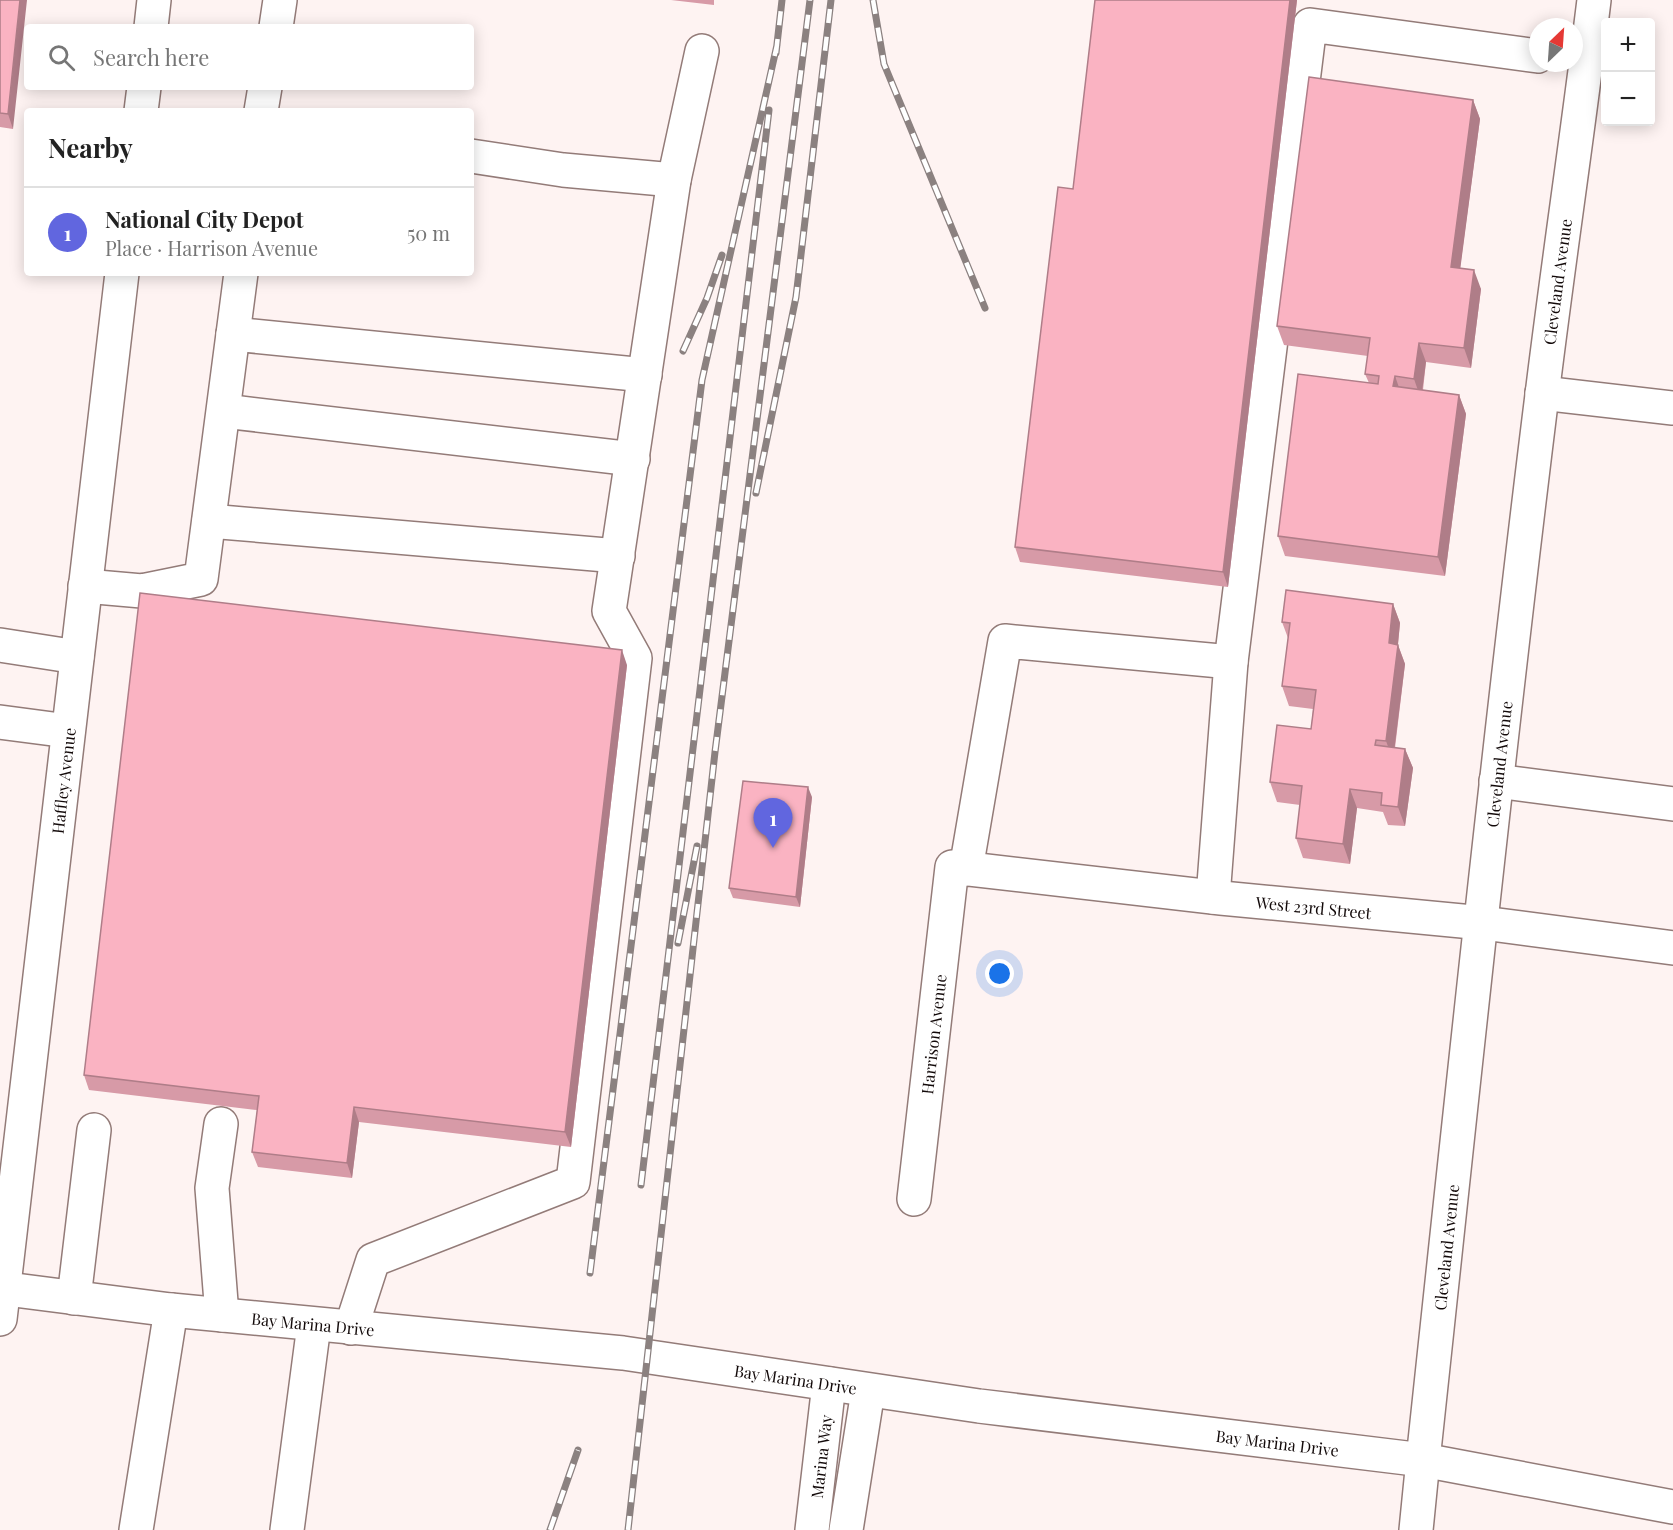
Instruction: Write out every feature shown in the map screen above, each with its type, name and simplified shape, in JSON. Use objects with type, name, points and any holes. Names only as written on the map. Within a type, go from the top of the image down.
[{"type":"main road","points":[[151,24],[154,0]]},
{"type":"main road","points":[[276,24],[280,0]]},
{"type":"main road","name":"Cleveland Avenue","points":[[1583,48],[1594,0]]},
{"type":"main road","points":[[1213,897],[1231,662],[1310,26],[1529,55]]},
{"type":"main road","points":[[351,1328],[374,1260],[573,1182],[636,658],[609,611],[674,180],[702,51]]},
{"type":"main road","name":"Cleveland Avenue","points":[[1416,1530],[1483,923],[1496,781],[1579,72]]},
{"type":"main road","points":[[141,108],[144,90]]},
{"type":"main road","points":[[262,108],[264,90]]},
{"type":"main road","points":[[474,156],[563,170],[674,180]]},
{"type":"main road","name":"Haffley Avenue","points":[[1,1298],[122,276]]},
{"type":"main road","points":[[85,586],[142,591],[201,579],[241,276]]},
{"type":"main road","points":[[233,334],[645,375]]},
{"type":"main road","points":[[1542,393],[1673,408]]},
{"type":"main road","points":[[224,411],[633,459]]},
{"type":"main road","points":[[209,521],[618,556]]},
{"type":"main road","name":"Harrison Avenue","points":[[914,1199],[959,868],[1005,641],[1231,662]]},
{"type":"main road","points":[[0,645],[77,657]]},
{"type":"main road","points":[[0,723],[68,731]]},
{"type":"main road","points":[[1496,781],[1673,804]]},
{"type":"main road","name":"West 23rd Street","points":[[959,868],[1213,897],[1483,923],[1673,948]]},
{"type":"main road","points":[[221,1124],[212,1188],[222,1315]]},
{"type":"main road","points":[[74,1298],[94,1130]]},
{"type":"main road","name":"Bay Marina Drive","points":[[1,1298],[74,1298],[171,1310],[623,1353],[868,1391],[1423,1460],[1673,1507]]},
{"type":"main road","points":[[136,1530],[171,1310]]},
{"type":"main road","points":[[287,1530],[314,1324]]},
{"type":"main road","name":"Marina Way","points":[[812,1530],[829,1384]]},
{"type":"main road","name":"Marina Way","points":[[846,1530],[868,1391]]},
{"type":"main road","name":"Bay Marina Drive","points":[[1588,1490],[1662,1530]]},
{"type":"building","points":[[0,0],[20,0],[8,114],[0,113]]},
{"type":"building","points":[[1095,0],[1290,0],[1223,572],[1015,547],[1058,187],[1073,189]]},
{"type":"building","points":[[1309,77],[1473,100],[1451,267],[1474,270],[1464,348],[1419,343],[1414,379],[1395,376],[1393,386],[1459,395],[1438,557],[1278,536],[1298,374],[1378,384],[1379,376],[1365,374],[1370,338],[1277,326]]},
{"type":"building","points":[[1286,590],[1393,604],[1389,643],[1398,645],[1386,741],[1376,740],[1375,745],[1405,749],[1398,807],[1381,805],[1382,793],[1350,789],[1343,844],[1296,838],[1302,786],[1270,782],[1277,725],[1311,729],[1316,690],[1282,686],[1290,623],[1282,622]]},
{"type":"building","points":[[140,593],[622,650],[565,1132],[354,1107],[347,1163],[252,1152],[259,1096],[84,1075]]},
{"type":"building","points":[[743,781],[808,787],[796,897],[729,888]]},
{"type":"railway","points":[[776,53],[782,0]]},
{"type":"railway","points":[[628,1530],[715,752],[810,0]]},
{"type":"railway","points":[[756,493],[796,297],[831,0]]},
{"type":"railway","points":[[873,0],[884,64],[985,308]]},
{"type":"railway","points":[[590,1273],[702,380],[777,45]]},
{"type":"railway","points":[[641,1185],[769,110]]},
{"type":"railway","points":[[683,351],[707,298],[722,255]]},
{"type":"railway","points":[[678,943],[697,846]]},
{"type":"railway","points":[[550,1530],[578,1450]]},
{"type":"place","name":"National City Depot","points":[[773,848]]}]
